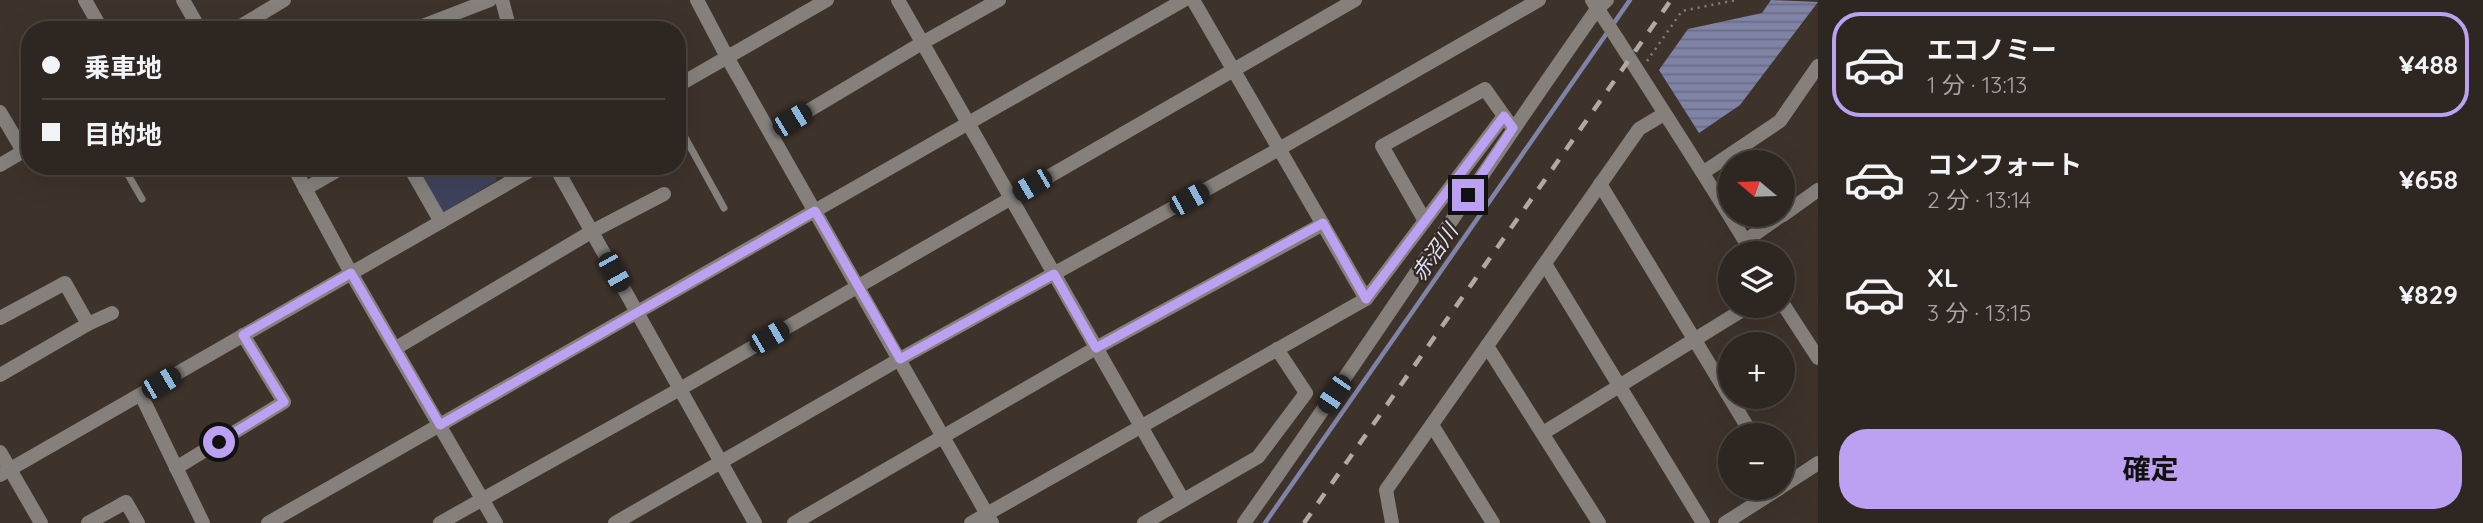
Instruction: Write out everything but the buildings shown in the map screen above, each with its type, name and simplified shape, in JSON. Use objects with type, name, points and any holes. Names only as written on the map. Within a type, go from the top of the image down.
[{"type":"street","points":[[85,0],[97,21]]},
{"type":"street","points":[[183,0],[195,21]]},
{"type":"street","points":[[249,21],[284,0]]},
{"type":"street","points":[[435,21],[490,0]]},
{"type":"street","points":[[502,0],[508,21]]},
{"type":"street","points":[[697,0],[989,519]]},
{"type":"street","points":[[686,81],[827,0]]},
{"type":"street","points":[[898,0],[1184,500]]},
{"type":"street","points":[[771,133],[999,0]]},
{"type":"street","points":[[268,523],[1184,0]]},
{"type":"street","points":[[1193,0],[1366,299]]},
{"type":"street","points":[[440,523],[1355,0]]},
{"type":"street","points":[[615,523],[900,359],[1279,149],[1539,0]]},
{"type":"street","points":[[971,523],[989,519],[1141,426],[1366,299],[1599,3],[1618,40],[1704,172],[1745,241]]},
{"type":"street","points":[[1704,172],[1780,121],[1818,66]]},
{"type":"street","points":[[1425,221],[1382,146],[1485,89],[1508,122]]},
{"type":"street","points":[[0,112],[21,141]]},
{"type":"street","points":[[1392,523],[1386,490],[1639,129],[1664,114]]},
{"type":"street","points":[[1244,523],[1304,438],[1508,122]]},
{"type":"street","points":[[0,165],[21,153]]},
{"type":"street","points":[[298,175],[351,273],[496,523]]},
{"type":"street","points":[[305,189],[329,175]]},
{"type":"street","points":[[414,175],[441,222]]},
{"type":"street","points":[[5,472],[522,175]]},
{"type":"street","points":[[560,175],[755,523]]},
{"type":"street","points":[[1600,184],[1745,423]]},
{"type":"street","points":[[1796,206],[1818,190]]},
{"type":"street","points":[[396,348],[592,232],[664,194]]},
{"type":"street","points":[[794,523],[1096,348],[1323,223]]},
{"type":"street","points":[[1756,241],[1770,228]]},
{"type":"street","points":[[1545,264],[1703,523]]},
{"type":"street","points":[[0,318],[65,283],[88,324]]},
{"type":"street","points":[[0,375],[112,313]]},
{"type":"street","points":[[1543,433],[1730,318]]},
{"type":"street","points":[[1792,318],[1818,358]]},
{"type":"street","points":[[176,468],[284,402],[243,335]]},
{"type":"street","points":[[1487,346],[1600,523]]},
{"type":"street","points":[[1144,523],[1258,457],[1306,393],[1278,349]]},
{"type":"street","points":[[141,395],[202,523]]},
{"type":"street","points":[[1432,425],[1493,523]]},
{"type":"street","points":[[0,452],[5,472],[41,523]]},
{"type":"street","points":[[1795,479],[1818,463]]},
{"type":"street","points":[[1725,523],[1762,500]]},
{"type":"street","points":[[88,523],[126,502],[138,523]]},
{"type":"lane","points":[[686,139],[724,208]]},
{"type":"lane","points":[[128,175],[142,199]]},
{"type":"path","points":[[1639,72],[1682,11],[1736,0]]},
{"type":"shaded area","points":[[1771,0],[1818,2],[1740,105],[1699,133],[1659,70],[1688,29],[1762,13]]},
{"type":"shaded area","points":[[419,175],[494,175],[497,180],[442,213]]},
{"type":"waterway","name":"赤沼川","points":[[1265,523],[1630,0]]},
{"type":"railway","points":[[1304,523],[1671,0]]},
{"type":"route","points":[[219,442],[284,402],[243,335],[351,273],[440,425],[815,211],[900,359],[1054,274],[1096,348],[1323,223],[1366,299],[1504,116],[1513,128],[1468,195]]}]
